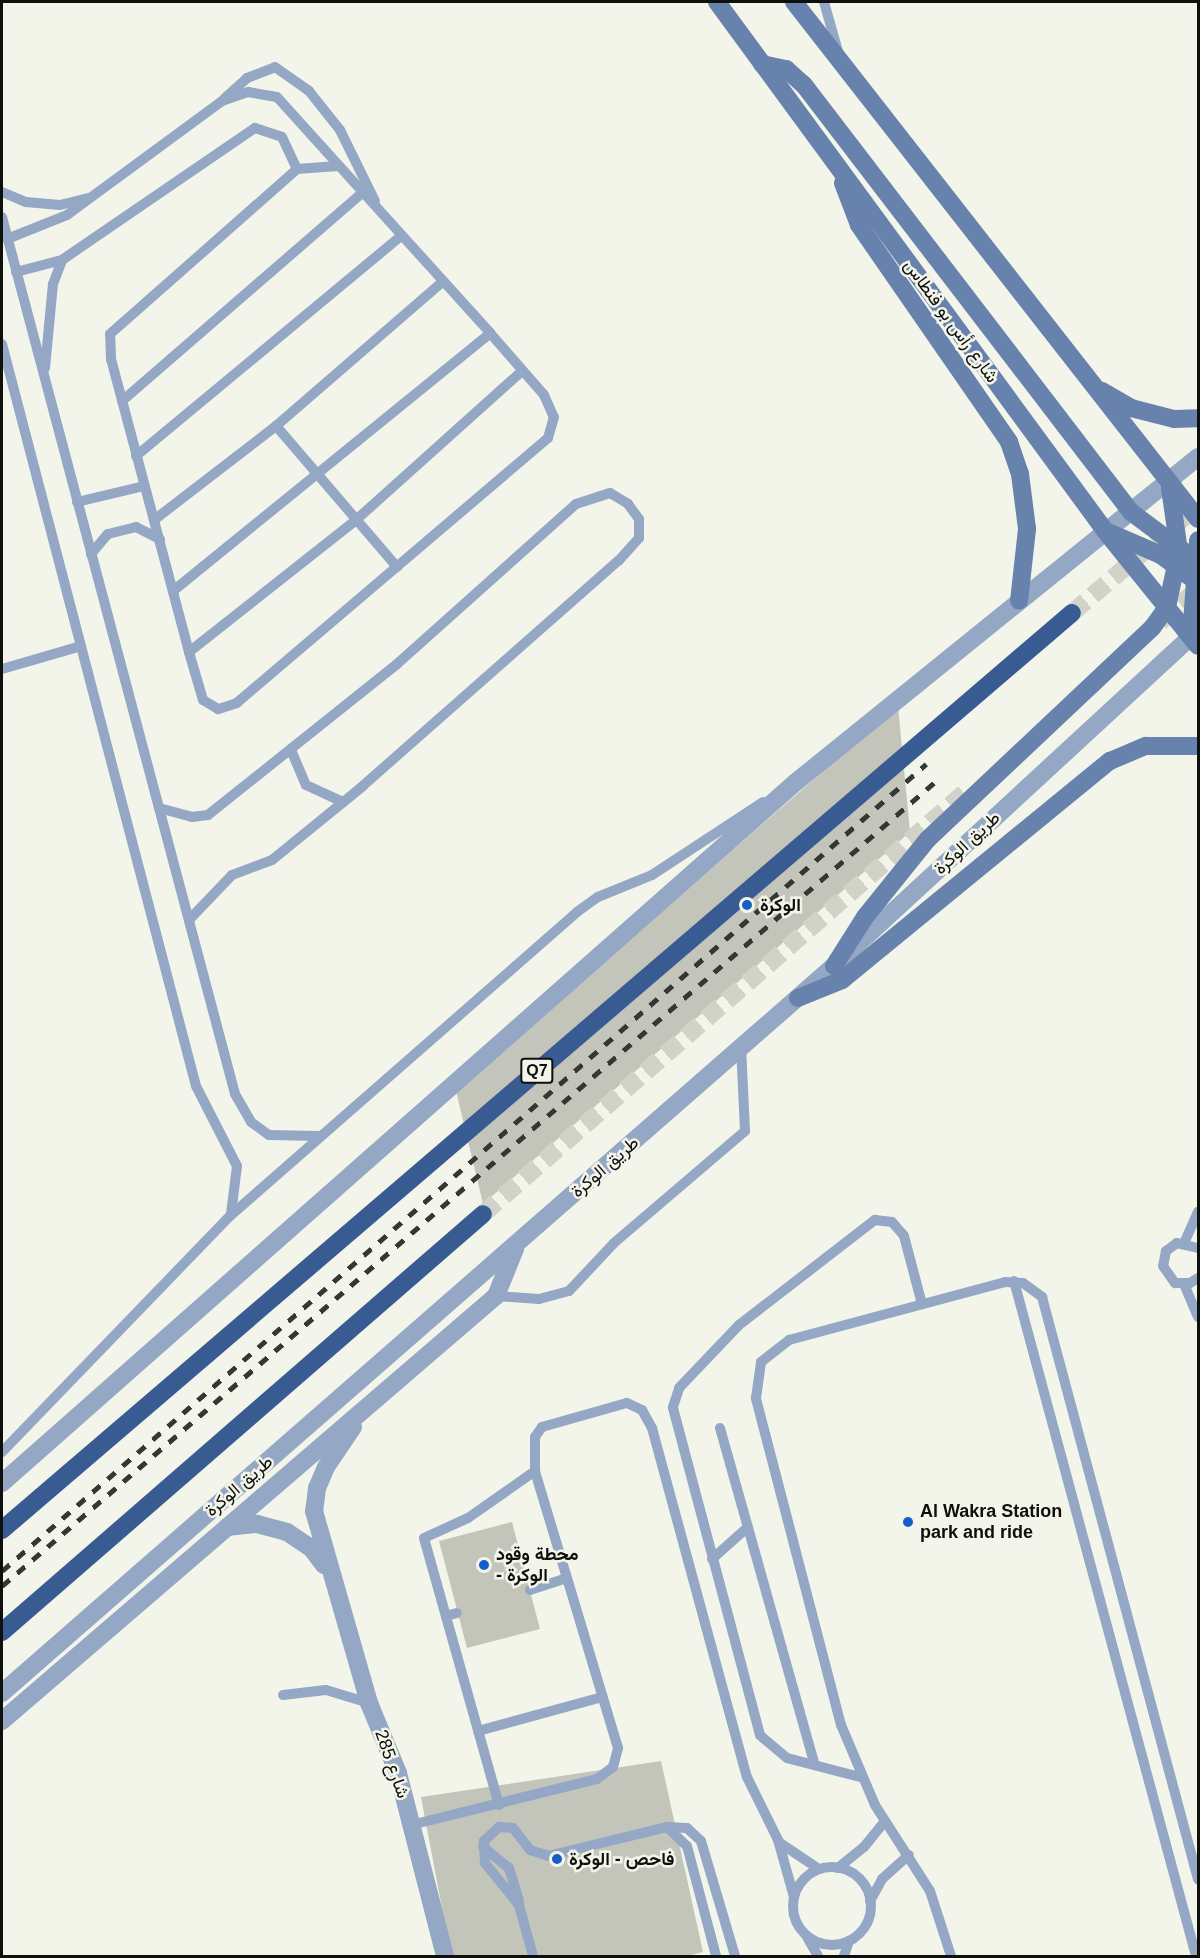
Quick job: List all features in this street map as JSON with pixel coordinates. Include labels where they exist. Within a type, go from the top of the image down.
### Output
[{"type":"highway","name":"Q7","points":[[2,1530],[1072,613]]},
{"type":"highway","points":[[2,1632],[483,1214]]},
{"type":"main road","name":"شارع رأس بو فنطاس","points":[[717,2],[1106,532],[1167,607],[1196,637]]},
{"type":"main road","points":[[794,2],[1198,519]]},
{"type":"main road","points":[[762,64],[786,69],[804,85],[1131,512],[1190,567]]},
{"type":"main road","points":[[841,172],[860,225],[1012,450],[1026,529],[1019,601]]},
{"type":"main road","points":[[1092,386],[1131,408],[1174,419],[1198,418]]},
{"type":"main road","points":[[1169,482],[1190,567],[1196,637]]},
{"type":"main road","points":[[1106,532],[1190,567]]},
{"type":"main road","points":[[834,966],[865,917],[928,839],[1152,628],[1190,567],[1198,540]]},
{"type":"main road","points":[[798,998],[842,980],[1110,761],[1146,746],[1198,746]]},
{"type":"street","points":[[2,1483],[796,782],[1198,457]]},
{"type":"street","name":"طريق الوكرة","points":[[2,1693],[798,998],[1196,637]]},
{"type":"street","points":[[2,1721],[496,1296],[517,1244]]},
{"type":"street","name":"شارع 285","points":[[373,1401],[326,1467],[317,1488],[314,1511],[330,1574],[369,1703],[398,1773],[445,1956]]},
{"type":"street","points":[[227,1527],[257,1524],[287,1532],[312,1549],[330,1574]]},
{"type":"lane","points":[[824,2],[840,61]]},
{"type":"lane","points":[[7,239],[48,225],[94,196],[222,101],[247,78],[275,67],[309,91],[340,130],[382,215]]},
{"type":"lane","points":[[222,101],[248,92],[277,98],[544,395],[554,417],[548,438],[237,703],[218,708],[203,700],[189,652],[111,359],[110,334],[297,169],[338,166]]},
{"type":"lane","points":[[16,272],[62,260],[255,128],[282,137],[297,169]]},
{"type":"lane","points":[[2,192],[26,202],[60,205],[94,196]]},
{"type":"lane","points":[[122,401],[362,193]]},
{"type":"lane","points":[[2,222],[241,1110],[269,1135],[318,1136]]},
{"type":"lane","points":[[136,456],[401,236]]},
{"type":"lane","points":[[44,377],[53,284],[62,260]]},
{"type":"lane","points":[[154,520],[276,426],[442,282]]},
{"type":"lane","points":[[173,591],[490,333]]},
{"type":"lane","points":[[2,344],[196,1086],[237,1166],[230,1216]]},
{"type":"lane","points":[[189,652],[356,520],[521,372]]},
{"type":"lane","points":[[276,426],[397,567]]},
{"type":"lane","points":[[77,502],[144,486]]},
{"type":"lane","points":[[159,808],[192,817],[208,815],[397,664],[576,504],[610,493],[628,504],[639,519],[639,538],[620,560],[342,802],[272,860],[232,875],[189,920]]},
{"type":"lane","points":[[91,554],[108,534],[136,526],[160,539]]},
{"type":"lane","points":[[2,669],[81,646]]},
{"type":"lane","points":[[291,750],[306,785],[342,802]]},
{"type":"lane","points":[[2,1452],[230,1216],[318,1136],[577,912],[598,897],[652,875],[796,782]]},
{"type":"lane","points":[[496,1296],[539,1299],[569,1291],[614,1243],[745,1131],[741,1047]]},
{"type":"lane","points":[[1198,1212],[1185,1241],[1166,1251],[1162,1266],[1169,1278],[1184,1284],[1198,1278]]},
{"type":"lane","points":[[860,1777],[814,1762],[778,1754],[760,1735],[675,1417],[679,1388],[739,1325],[874,1220],[892,1222],[904,1236],[922,1304]]},
{"type":"lane","points":[[1185,1241],[1198,1248]]},
{"type":"lane","points":[[1014,1281],[1196,1956]]},
{"type":"lane","points":[[951,1956],[940,1915],[909,1855],[885,1821],[860,1777],[841,1725],[759,1409],[756,1373],[768,1352],[789,1340],[1014,1281],[1037,1291],[1046,1305],[1198,1879]]},
{"type":"lane","points":[[1184,1284],[1198,1317]]},
{"type":"lane","points":[[411,1825],[597,1779],[613,1767],[618,1748],[535,1471],[535,1437],[553,1420],[627,1404],[642,1410],[652,1428],[747,1777],[778,1840],[794,1897],[795,1919],[818,1956]]},
{"type":"lane","points":[[720,1428],[814,1762]]},
{"type":"lane","points":[[499,1805],[423,1538],[468,1518],[535,1471]]},
{"type":"lane","points":[[712,1559],[748,1527]]},
{"type":"lane","points":[[530,1590],[566,1578]]},
{"type":"lane","points":[[446,1616],[458,1613]]},
{"type":"lane","points":[[283,1695],[326,1690],[369,1703]]},
{"type":"lane","points":[[478,1731],[602,1697]]},
{"type":"lane","points":[[838,1868],[864,1847],[885,1821]]},
{"type":"lane","points":[[519,1905],[488,1870],[483,1848],[487,1834],[500,1827],[513,1828],[530,1850],[549,1856],[667,1827],[687,1827],[701,1841],[735,1956]]},
{"type":"lane","points":[[667,1827],[687,1846],[716,1956]]},
{"type":"lane","points":[[778,1840],[819,1869]]},
{"type":"lane","points":[[483,1848],[509,1868],[533,1956]]},
{"type":"lane","points":[[844,1956],[849,1941],[865,1926],[870,1901],[882,1879],[909,1855]]},
{"type":"lane","points":[[794,1897],[803,1880],[819,1869],[838,1868],[857,1877],[870,1901]]},
{"type":"lane","points":[[807,1937],[828,1945],[849,1941]]},
{"type":"building","name":"الوكرة","points":[[898,706],[910,832],[483,1204],[456,1091]]},
{"type":"building","name":"محطة وقود - الوكرة","points":[[512,1522],[540,1629],[467,1648],[439,1541]]},
{"type":"building","name":"فاحص - الوكرة","points":[[661,1761],[703,1952],[688,1956],[451,1956],[421,1797]]},
{"type":"tunnel","points":[[1072,613],[1198,505]]},
{"type":"tunnel","points":[[1160,622],[1198,589]]},
{"type":"tunnel","points":[[483,1214],[970,788]]},
{"type":"railway","points":[[2,1571],[926,764]]},
{"type":"railway","points":[[2,1586],[937,780]]},
{"type":"place","name":"الوكرة","points":[[747,905]]},
{"type":"place","name":"Al Wakra Station park and ride","points":[[908,1522]]},
{"type":"place","name":"محطة وقود - الوكرة","points":[[484,1565]]},
{"type":"place","name":"فاحص - الوكرة","points":[[557,1859]]}]
